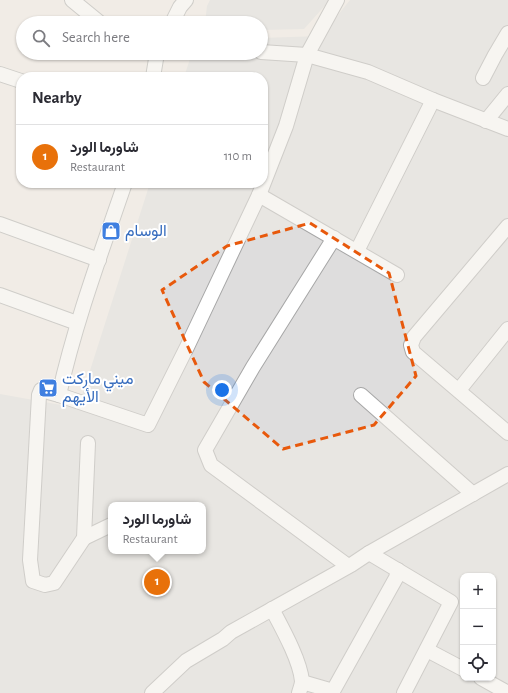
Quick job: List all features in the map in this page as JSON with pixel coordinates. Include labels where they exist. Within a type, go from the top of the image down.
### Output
[{"type":"street","points":[[72,0],[91,16]]},
{"type":"street","points":[[176,16],[186,0]]},
{"type":"street","points":[[268,172],[286,126],[307,55],[337,0]]},
{"type":"street","points":[[483,78],[508,34]]},
{"type":"street","points":[[268,52],[307,55],[368,72],[433,100],[508,129]]},
{"type":"street","points":[[155,72],[156,60]]},
{"type":"street","points":[[0,74],[16,79]]},
{"type":"street","points":[[486,121],[508,94]]},
{"type":"street","points":[[357,251],[433,100]]},
{"type":"street","points":[[59,395],[66,361],[77,323],[124,188]]},
{"type":"street","points":[[108,526],[84,538],[54,583],[45,585],[33,581],[30,560],[39,395],[41,390],[148,425],[187,347],[262,188]]},
{"type":"street","points":[[259,195],[397,275]]},
{"type":"street","points":[[0,224],[99,260]]},
{"type":"street","points":[[506,428],[413,352],[411,345],[414,337],[508,226]]},
{"type":"street","points":[[334,238],[253,367],[205,450],[211,465],[348,566]]},
{"type":"street","points":[[0,295],[77,323]]},
{"type":"street","points":[[459,390],[508,329]]},
{"type":"street","points":[[361,395],[473,494]]},
{"type":"street","points":[[84,538],[88,443]]},
{"type":"street","points":[[152,693],[186,661],[232,632],[508,474]]},
{"type":"street","points":[[369,553],[451,602],[404,693]]},
{"type":"street","points":[[272,609],[289,642],[300,672],[301,688],[333,691],[396,578],[398,570]]},
{"type":"street","points":[[427,650],[460,667]]},
{"type":"street","points":[[486,681],[508,693]]},
{"type":"highlighted area","points":[[310,223],[389,273],[416,376],[374,425],[283,449],[204,382],[162,290],[227,246]]},
{"type":"shaded area","points":[[210,0],[330,0],[304,29],[268,30],[268,16],[206,16],[207,6]]},
{"type":"shaded area","points":[[350,0],[508,0],[508,693],[0,693],[0,394],[78,408],[148,188],[268,188],[268,72],[186,72],[190,60],[268,60],[268,38],[321,36]]},
{"type":"place","name":"الوسام","points":[[111,231]]},
{"type":"place","name":"ميني ماركت الأيهم","points":[[48,388]]},
{"type":"place","name":"شاورما الورد","points":[[157,582]]}]
